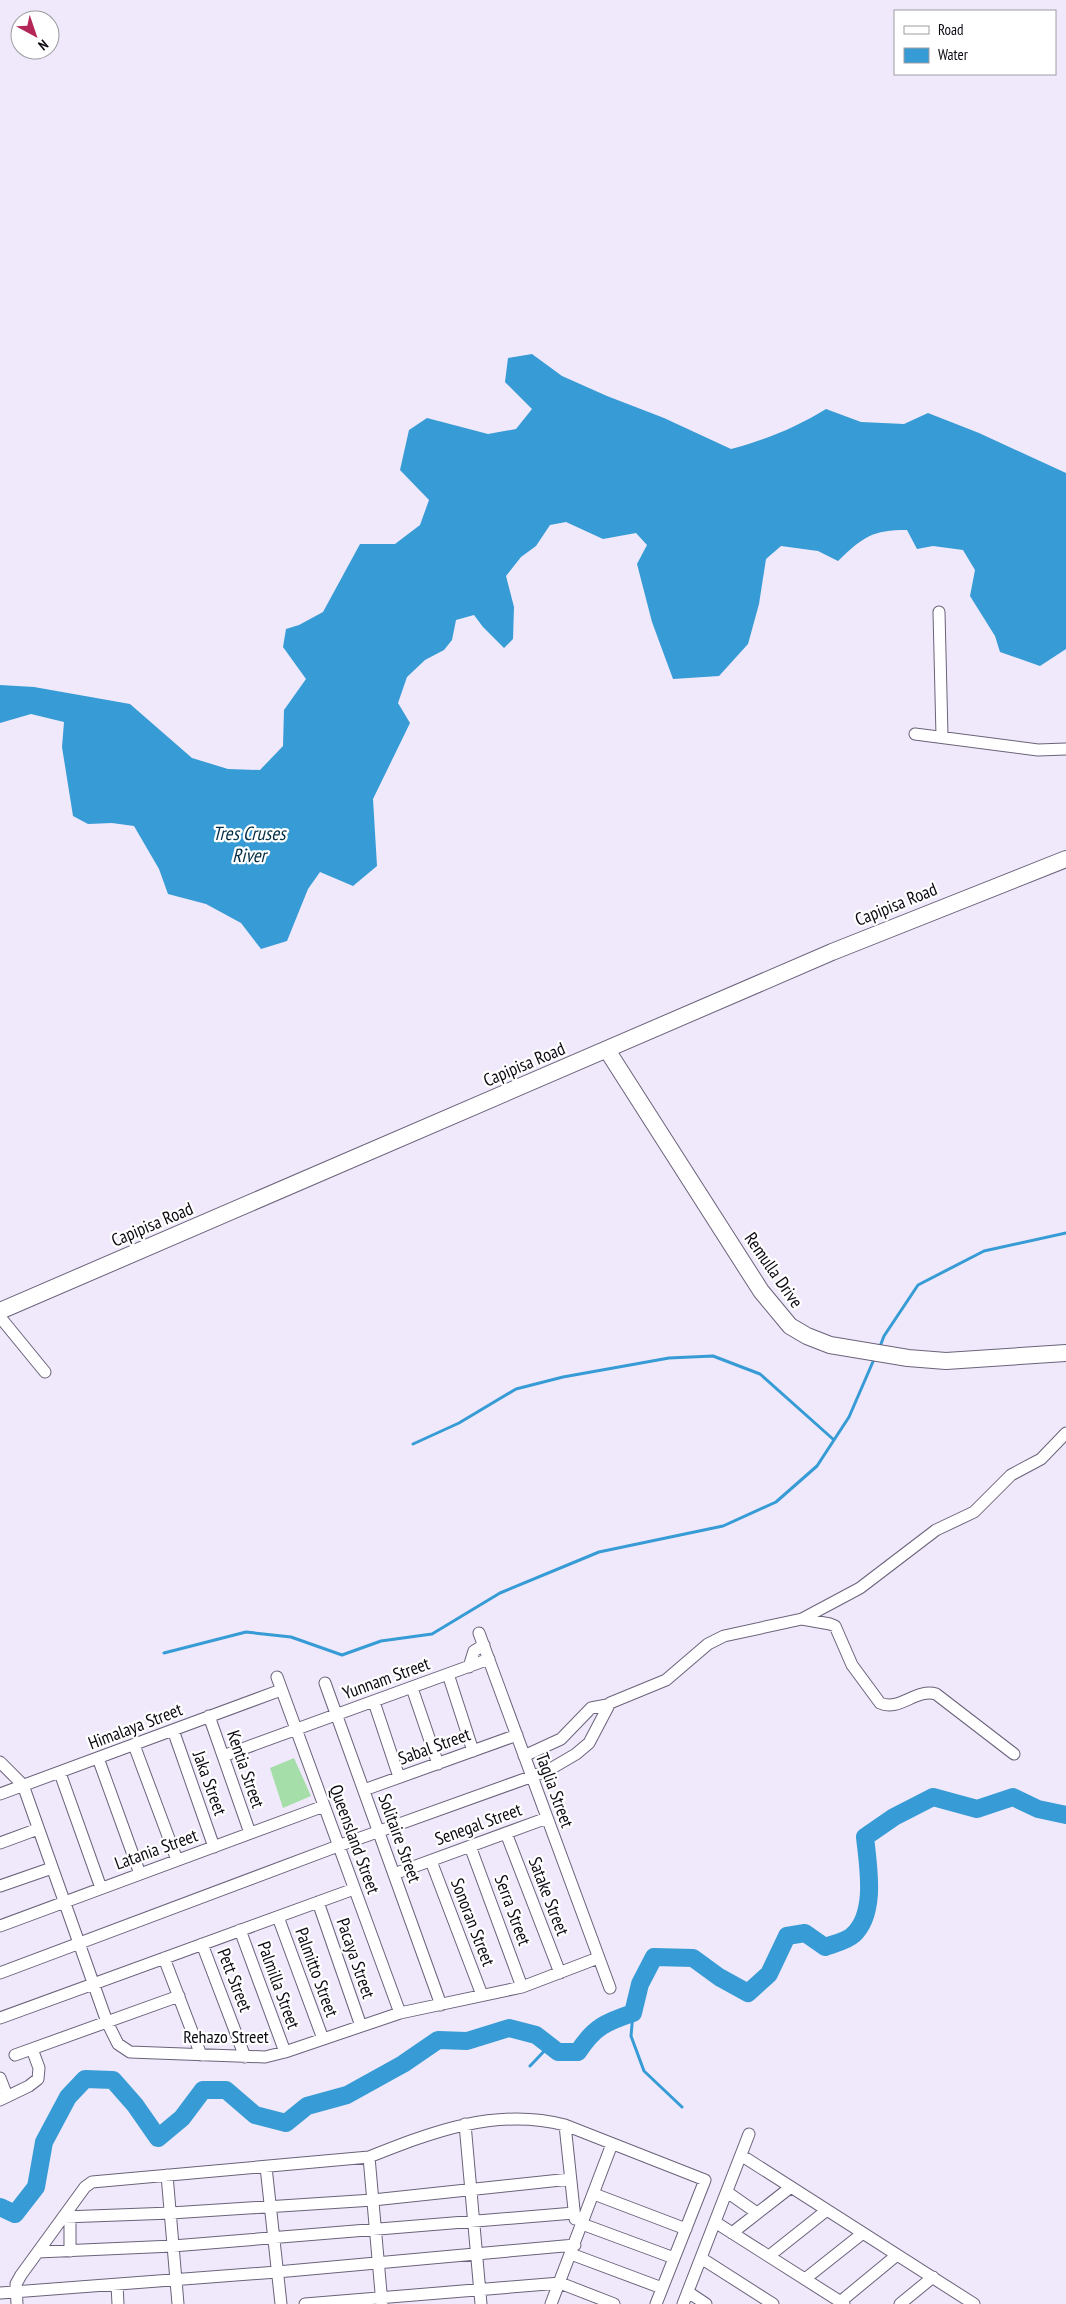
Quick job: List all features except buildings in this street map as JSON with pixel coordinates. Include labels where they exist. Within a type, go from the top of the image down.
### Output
[{"type":"main road","name":"Capipisa Road","points":[[0,1311],[910,920],[1066,859]]},
{"type":"main road","name":"Remulla Drive","points":[[607,1050],[769,1302],[796,1330],[830,1345],[946,1362],[1066,1353]]},
{"type":"street","points":[[939,612],[942,736]]},
{"type":"street","points":[[915,734],[1038,750],[1066,748]]},
{"type":"street","points":[[0,1317],[45,1372]]},
{"type":"street","points":[[524,1756],[561,1739],[591,1708],[607,1705],[666,1680],[708,1644],[724,1636],[802,1620],[860,1588],[936,1530],[974,1512],[1011,1475],[1041,1459],[1066,1433]]},
{"type":"street","points":[[802,1620],[836,1626],[852,1665],[880,1703],[892,1705],[923,1693],[936,1694],[1014,1754]]},
{"type":"street","name":"Taglia Street","points":[[479,1633],[610,1988]]},
{"type":"street","points":[[469,1667],[469,1661],[474,1651],[484,1645]]},
{"type":"street","name":"Yunnam Street","points":[[223,1756],[489,1659]]},
{"type":"street","points":[[448,1674],[473,1751]]},
{"type":"street","name":"Queensland Street","points":[[277,1677],[400,2013]]},
{"type":"street","name":"Solitaire Street","points":[[325,1683],[442,2005]]},
{"type":"street","points":[[412,1688],[438,1764]]},
{"type":"street","name":"Himalaya Street","points":[[0,1794],[282,1690]]},
{"type":"street","points":[[374,1702],[399,1778]]},
{"type":"street","points":[[0,1972],[338,1846],[532,1777],[562,1763],[589,1743],[607,1705]]},
{"type":"street","name":"Kentia Street","points":[[209,1716],[250,1833]]},
{"type":"street","name":"Jaka Street","points":[[173,1730],[214,1847]]},
{"type":"street","name":"Sabal Street","points":[[364,1790],[517,1735]]},
{"type":"street","points":[[134,1745],[177,1860]]},
{"type":"street","points":[[98,1758],[140,1874]]},
{"type":"street","points":[[0,1762],[23,1785]]},
{"type":"street","points":[[60,1773],[101,1888]]},
{"type":"street","name":"Rehazo Street","points":[[23,1785],[107,2022],[118,2044],[130,2052],[245,2057],[285,2052],[400,2013],[522,1987],[598,1958]]},
{"type":"street","name":"Latania Street","points":[[0,1926],[324,1806]]},
{"type":"street","name":"Senegal Street","points":[[394,1874],[547,1818]]},
{"type":"street","points":[[0,1843],[38,1829]]},
{"type":"street","name":"Satake Street","points":[[506,1833],[560,1973]]},
{"type":"street","name":"Serra Street","points":[[470,1846],[522,1987]]},
{"type":"street","name":"Sonoran Street","points":[[431,1861],[482,1995]]},
{"type":"street","points":[[0,1886],[52,1868]]},
{"type":"street","points":[[0,2018],[354,1889]]},
{"type":"street","name":"Pacaya Street","points":[[318,1902],[361,2026]]},
{"type":"street","name":"Palmitto Street","points":[[278,1917],[323,2039]]},
{"type":"street","name":"Palmilla Street","points":[[240,1930],[285,2052]]},
{"type":"street","name":"Pett Street","points":[[202,1944],[245,2057]]},
{"type":"street","points":[[164,1958],[200,2055]]},
{"type":"street","points":[[15,2055],[179,1996]]},
{"type":"street","points":[[0,2078],[4,2098],[29,2086],[38,2079],[39,2068],[32,2049]]},
{"type":"street","points":[[18,2304],[16,2284],[21,2275],[67,2217],[85,2187],[92,2182],[369,2157],[407,2142],[465,2124],[517,2118],[541,2119],[565,2125],[705,2180],[656,2304]]},
{"type":"street","points":[[465,2124],[481,2304]]},
{"type":"street","points":[[565,2125],[577,2240]]},
{"type":"street","points":[[683,2304],[749,2134]]},
{"type":"street","points":[[551,2304],[612,2144]]},
{"type":"street","points":[[369,2157],[382,2301]]},
{"type":"street","points":[[740,2157],[747,2159],[970,2303]]},
{"type":"street","points":[[266,2166],[281,2304]]},
{"type":"street","points":[[167,2175],[178,2304]]},
{"type":"street","points":[[67,2217],[171,2213],[373,2200],[570,2179]]},
{"type":"street","points":[[732,2233],[791,2187]]},
{"type":"street","points":[[727,2192],[758,2213]]},
{"type":"street","points":[[594,2194],[686,2228]]},
{"type":"street","points":[[768,2256],[827,2210]]},
{"type":"street","points":[[38,2252],[173,2246],[574,2214]]},
{"type":"street","points":[[67,2217],[70,2250]]},
{"type":"street","points":[[714,2222],[842,2303],[897,2255]]},
{"type":"street","points":[[805,2279],[863,2233]]},
{"type":"street","points":[[577,2240],[662,2288]]},
{"type":"street","points":[[0,2293],[379,2264],[476,2255],[577,2240],[674,2258]]},
{"type":"street","points":[[701,2258],[772,2304]]},
{"type":"street","points":[[900,2304],[932,2278]]},
{"type":"street","points":[[305,2304],[382,2301],[480,2288],[560,2283],[614,2304]]},
{"type":"street","points":[[117,2285],[118,2304]]},
{"type":"street","points":[[688,2292],[706,2304]]},
{"type":"green space","points":[[294,1758],[311,1796],[283,1808],[270,1768]]},
{"type":"water","name":"Tres Cruses River","points":[[532,354],[562,376],[664,418],[731,449],[780,433],[826,409],[861,422],[904,424],[928,413],[979,433],[1066,473],[1066,649],[1040,666],[1000,652],[995,636],[970,596],[975,570],[963,550],[933,546],[917,549],[907,530],[895,530],[869,536],[854,546],[838,561],[818,551],[781,546],[766,559],[759,604],[748,644],[719,676],[673,679],[652,622],[637,564],[647,545],[636,533],[603,539],[566,522],[550,525],[536,546],[521,557],[506,576],[514,607],[513,639],[504,648],[474,615],[456,620],[452,640],[444,650],[425,660],[407,677],[398,703],[410,723],[373,799],[377,866],[353,886],[320,872],[308,889],[287,941],[261,949],[241,923],[206,904],[168,894],[159,869],[134,826],[112,823],[88,824],[73,816],[62,747],[64,722],[31,714],[0,723],[0,685],[34,687],[130,704],[192,758],[228,769],[260,770],[283,746],[284,710],[306,679],[283,647],[286,629],[299,625],[323,612],[360,544],[395,544],[420,525],[429,500],[400,470],[409,430],[427,418],[488,434],[516,429],[532,409],[505,382],[508,358]]},
{"type":"waterway","points":[[879,1349],[884,1336],[918,1285],[984,1251],[1066,1233]]},
{"type":"waterway","points":[[413,1444],[459,1423],[516,1389],[563,1377],[669,1358],[713,1356],[760,1374],[834,1440]]},
{"type":"waterway","points":[[164,1653],[246,1632],[291,1637],[342,1655],[381,1641],[432,1634],[500,1593],[599,1552],[723,1526],[776,1502],[817,1466],[849,1417],[875,1357]]},
{"type":"waterway","points":[[0,2207],[15,2214],[36,2187],[44,2142],[68,2097],[85,2079],[113,2080],[135,2105],[158,2138],[182,2118],[203,2090],[226,2090],[255,2115],[286,2123],[307,2106],[347,2095],[403,2064],[438,2040],[467,2041],[509,2028],[536,2035],[558,2052],[578,2052],[601,2026],[633,2013],[640,1984],[654,1957],[693,1958],[719,1977],[748,1993],[769,1974],[787,1936],[805,1933],[825,1947],[844,1941],[853,1935],[861,1926],[868,1902],[869,1875],[865,1837],[894,1817],[933,1797],[977,1809],[1013,1797],[1038,1809],[1066,1815]]},
{"type":"waterway","points":[[633,2013],[631,2036],[644,2071],[682,2107]]},
{"type":"waterway","points":[[530,2066],[550,2045]]}]
